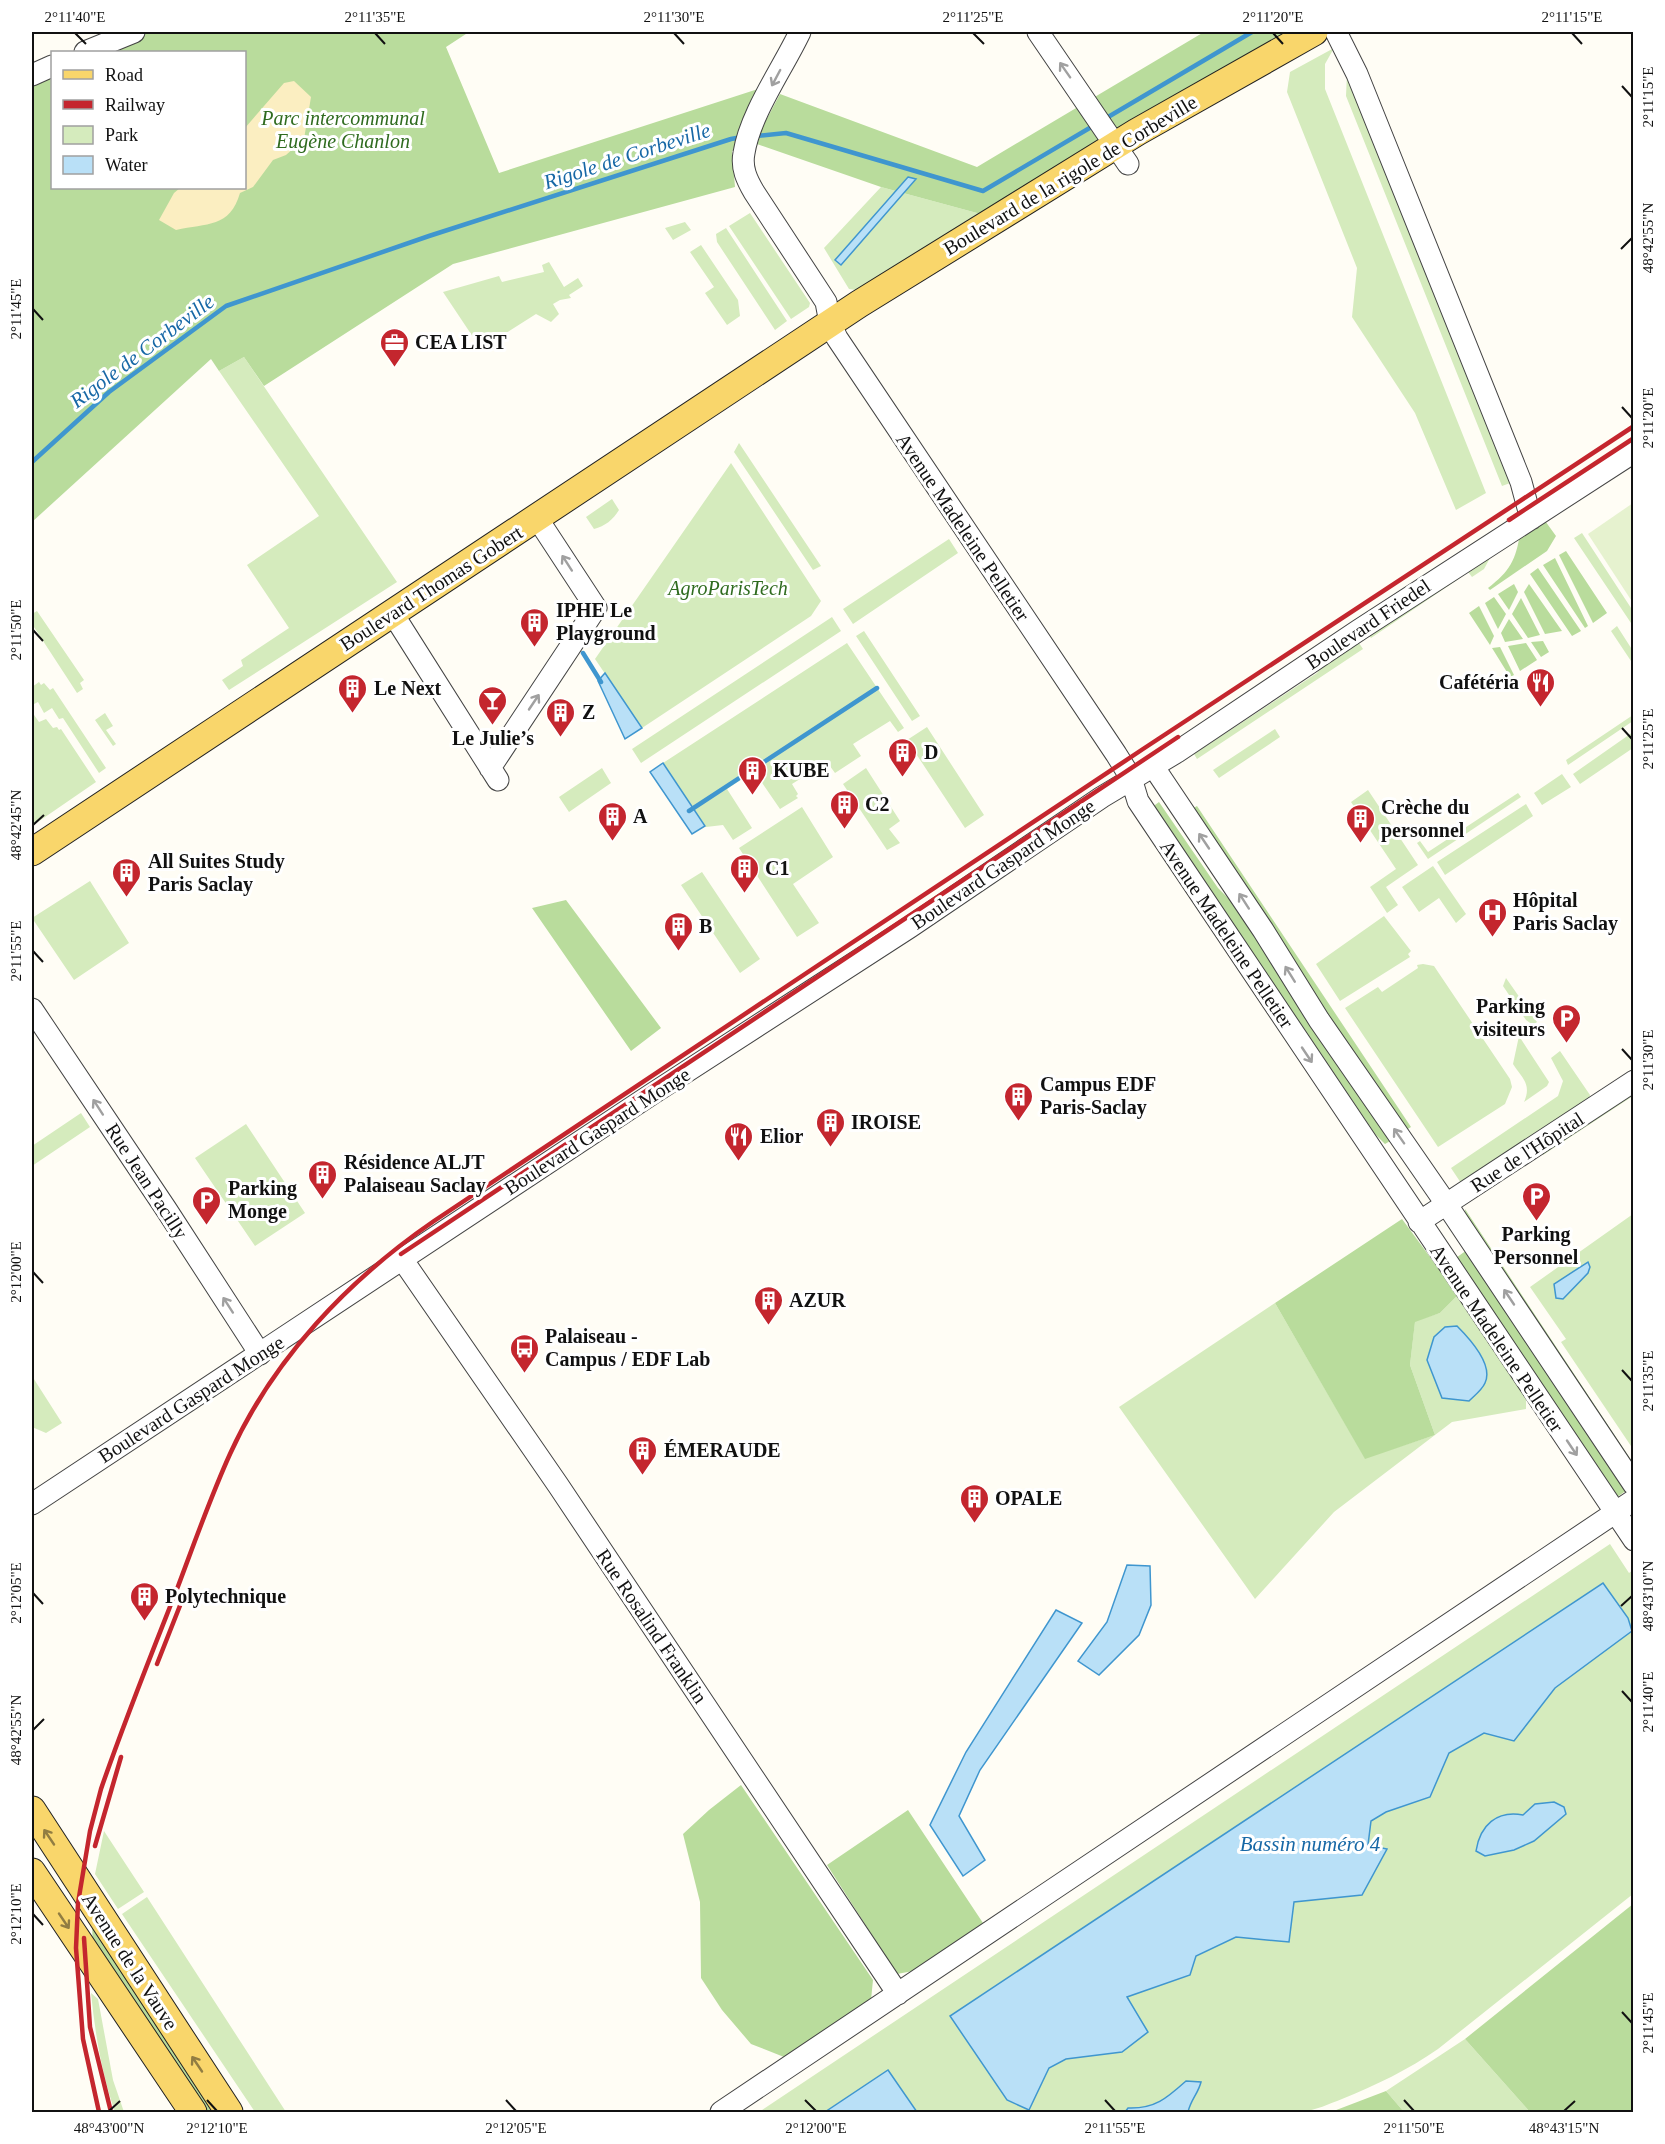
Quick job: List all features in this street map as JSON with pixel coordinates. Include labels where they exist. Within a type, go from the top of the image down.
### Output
[{"type":"main road","name":"Boulevard de la rigole de Corbeville","points":[[830,323],[1116,146],[1260,61],[1314,32]]},
{"type":"main road","name":"Boulevard Thomas Gobert","points":[[32,852],[830,323]]},
{"type":"main road","name":"Avenue de la Vauve","points":[[32,1810],[230,2112]]},
{"type":"main road","name":"Avenue de la Vauve","points":[[32,1872],[193,2112]]},
{"type":"street","points":[[87,51],[134,32]]},
{"type":"street","name":"Avenue Madeleine Pelletier","points":[[800,32],[753,123],[743,154],[745,175],[754,192],[826,302],[830,323],[841,344],[1131,778],[1138,801],[1634,1540]]},
{"type":"street","points":[[1038,32],[1116,146]]},
{"type":"street","points":[[1336,32],[1357,74],[1517,473],[1531,519]]},
{"type":"street","points":[[32,75],[51,66]]},
{"type":"street","name":"Boulevard Friedel","points":[[1102,798],[1131,778],[1177,752],[1461,563],[1634,452]]},
{"type":"street","points":[[393,614],[494,774],[596,608],[537,518]]},
{"type":"street","name":"Avenue Madeleine Pelletier","points":[[1153,766],[1263,930],[1319,1020],[1447,1205],[1634,1485]]},
{"type":"street","name":"Boulevard Gaspard Monge","points":[[32,1504],[670,1082],[882,946],[1102,798]]},
{"type":"street","name":"Rue Jean Pacilly","points":[[32,1009],[260,1354]]},
{"type":"street","name":"Rue de l'Hôpital","points":[[1419,1222],[1634,1081]]},
{"type":"street","name":"Rue Rosalind Franklin","points":[[402,1259],[558,1485],[898,1994]]},
{"type":"street","points":[[722,2112],[1634,1500]]},
{"type":"green space","name":"Parc intercommunal Eugène Chanlon","points":[[148,32],[469,32],[446,47],[499,173],[758,89],[732,152],[735,187],[453,264],[264,386],[244,357],[219,371],[211,359],[32,522],[32,84],[51,74],[51,189],[246,189],[246,51],[103,51]]},
{"type":"green space","points":[[1204,32],[1298,32],[988,216],[881,187],[754,143],[780,94],[977,167]]},
{"type":"green space","points":[[1334,48],[1325,64],[1325,89],[1486,493],[1456,510],[1415,413],[1352,317],[1357,268],[1287,92],[1290,72]]},
{"type":"green space","points":[[1347,74],[1513,482],[1502,486],[1346,96]]},
{"type":"green space","points":[[881,187],[988,216],[944,236],[856,290],[849,289],[824,248]]},
{"type":"green space","points":[[750,213],[810,303],[809,307],[791,319],[729,226]]},
{"type":"green space","points":[[685,222],[691,230],[673,240],[665,228]]},
{"type":"green space","points":[[726,228],[787,321],[775,330],[717,242],[716,234]]},
{"type":"green space","points":[[701,245],[738,300],[740,316],[727,325],[705,293],[714,287],[690,252]]},
{"type":"green space","points":[[549,262],[564,287],[578,278],[583,286],[569,295],[571,298],[553,304],[559,314],[551,322],[536,314],[481,349],[443,292],[499,276],[502,282],[544,272],[542,265]]},
{"type":"green space","points":[[244,357],[397,582],[229,690],[222,680],[243,666],[241,660],[289,628],[247,565],[319,516],[219,371]]},
{"type":"green space","points":[[739,443],[821,566],[813,570],[734,452]]},
{"type":"green space","name":"AgroParisTech","points":[[731,463],[821,601],[811,616],[642,728],[595,659]]},
{"type":"green space","points":[[612,499],[619,510],[608,522],[594,529],[586,517]]},
{"type":"green space","points":[[1633,503],[1633,603],[1588,534]]},
{"type":"green space","points":[[1543,518],[1556,536],[1547,551],[1490,590],[1488,588],[1502,576],[1511,564],[1520,533]]},
{"type":"green space","points":[[1582,533],[1633,611],[1633,626],[1574,538]]},
{"type":"green space","points":[[949,539],[958,553],[853,624],[843,609]]},
{"type":"green space","points":[[1495,549],[1484,569],[1472,577],[1465,568]]},
{"type":"green space","points":[[1566,551],[1607,613],[1593,623],[1559,555]]},
{"type":"green space","points":[[1555,558],[1588,626],[1585,628],[1543,565]]},
{"type":"green space","points":[[1538,568],[1581,631],[1572,636],[1530,574]]},
{"type":"green space","points":[[1457,574],[1460,578],[1371,638],[1367,633]]},
{"type":"green space","points":[[1514,584],[1518,592],[1509,610],[1498,594]]},
{"type":"green space","points":[[1529,584],[1562,631],[1545,634],[1524,592]]},
{"type":"green space","points":[[1494,597],[1506,614],[1498,629],[1485,603]]},
{"type":"green space","points":[[1521,598],[1540,635],[1528,638],[1512,614]]},
{"type":"green space","points":[[1479,606],[1494,636],[1490,645],[1469,613]]},
{"type":"green space","points":[[37,611],[84,680],[80,683],[83,689],[77,693],[32,624],[32,614]]},
{"type":"green space","points":[[832,617],[841,631],[641,763],[632,749]]},
{"type":"green space","points":[[1509,619],[1523,639],[1505,642],[1501,633]]},
{"type":"green space","points":[[1617,626],[1633,651],[1633,664],[1611,631]]},
{"type":"green space","points":[[864,631],[920,716],[912,721],[856,636]]},
{"type":"green space","points":[[1357,640],[1363,649],[1197,759],[1194,754],[1317,673],[1325,663]]},
{"type":"green space","points":[[1543,641],[1549,652],[1541,657],[1531,642]]},
{"type":"green space","points":[[847,643],[904,728],[898,732],[890,721],[853,744],[861,756],[835,773],[827,762],[792,784],[798,798],[780,809],[754,771],[727,789],[752,828],[733,840],[723,825],[706,827],[663,763]]},
{"type":"green space","points":[[1526,643],[1537,660],[1520,671],[1508,646]]},
{"type":"green space","points":[[1500,647],[1514,675],[1510,677],[1492,648]]},
{"type":"green space","points":[[39,682],[41,685],[44,683],[50,690],[53,688],[106,768],[99,773],[63,718],[59,719],[52,708],[44,713],[38,702],[34,704],[32,687]]},
{"type":"green space","points":[[32,712],[39,722],[46,719],[53,728],[61,729],[96,782],[32,826]]},
{"type":"green space","points":[[105,713],[113,726],[106,730],[116,744],[113,746],[95,720]]},
{"type":"green space","points":[[1633,715],[1633,721],[1568,765],[1566,760]]},
{"type":"green space","points":[[927,727],[984,815],[965,828],[907,740]]},
{"type":"green space","points":[[1275,729],[1280,737],[1219,778],[1213,770]]},
{"type":"green space","points":[[1633,732],[1633,748],[1580,784],[1573,774]]},
{"type":"green space","points":[[602,768],[611,783],[569,812],[559,797]]},
{"type":"green space","points":[[866,768],[900,821],[889,829],[900,843],[887,850],[843,784]]},
{"type":"green space","points":[[1562,774],[1571,787],[1542,805],[1534,793]]},
{"type":"green space","points":[[1368,790],[1418,865],[1386,887],[1398,905],[1387,913],[1370,887],[1396,869],[1351,802]]},
{"type":"green space","points":[[1518,793],[1521,797],[1428,859],[1417,843],[1420,841],[1428,852]]},
{"type":"green space","points":[[1159,802],[1218,888],[1242,912],[1392,1140],[1385,1144],[1375,1134],[1303,1027],[1272,989],[1155,813],[1155,805]]},
{"type":"green space","points":[[1526,804],[1533,816],[1445,875],[1437,862]]},
{"type":"green space","points":[[1197,806],[1411,1127],[1403,1132],[1190,810]]},
{"type":"green space","points":[[802,807],[833,857],[793,884],[819,923],[797,937],[739,848]]},
{"type":"green space","points":[[1433,866],[1466,914],[1456,923],[1439,898],[1419,912],[1402,887]]},
{"type":"green space","points":[[702,872],[760,959],[740,973],[681,885]]},
{"type":"green space","points":[[90,881],[129,943],[74,980],[32,918]]},
{"type":"green space","points":[[566,900],[661,1028],[631,1051],[532,908]]},
{"type":"green space","points":[[1384,916],[1411,951],[1408,954],[1410,957],[1340,1001],[1316,964]]},
{"type":"green space","points":[[1417,965],[1434,966],[1510,1079],[1512,1087],[1505,1104],[1438,1147],[1345,1008],[1378,987],[1382,992],[1418,968]]},
{"type":"green space","points":[[1506,978],[1537,1022],[1533,1025],[1526,1020],[1503,986]]},
{"type":"green space","points":[[1519,1036],[1549,1082],[1547,1086],[1524,1102],[1526,1086],[1523,1077],[1513,1064]]},
{"type":"green space","points":[[1560,1051],[1590,1095],[1588,1102],[1463,1186],[1451,1168],[1558,1096],[1563,1081],[1551,1058]]},
{"type":"green space","points":[[1633,1090],[1633,1096],[1543,1155],[1541,1152]]},
{"type":"green space","points":[[81,1113],[90,1127],[32,1166],[32,1146]]},
{"type":"green space","points":[[246,1124],[305,1213],[255,1246],[195,1158]]},
{"type":"green space","points":[[1465,1209],[1633,1463],[1633,1476],[1466,1225]]},
{"type":"green space","points":[[1633,1214],[1633,1449],[1561,1342],[1566,1339],[1530,1287]]},
{"type":"green space","points":[[1402,1219],[1458,1295],[1440,1313],[1415,1322],[1410,1365],[1435,1435],[1365,1459],[1275,1303]]},
{"type":"green space","points":[[1467,1250],[1627,1490],[1613,1500],[1453,1260]]},
{"type":"green space","points":[[1458,1295],[1526,1396],[1526,1409],[1452,1422],[1435,1435],[1410,1365],[1415,1321],[1440,1313]]},
{"type":"green space","points":[[1275,1303],[1365,1458],[1435,1435],[1334,1512],[1255,1599],[1119,1407]]},
{"type":"green space","points":[[32,1376],[62,1423],[46,1433],[32,1427]]},
{"type":"green space","points":[[1610,1544],[1629,1573],[1633,1570],[1633,1894],[1427,2057],[1367,2088],[1322,2107],[1302,2112],[759,2112]]},
{"type":"green space","points":[[741,1785],[873,1980],[871,2000],[784,2057],[751,2044],[722,2010],[701,1978],[700,1902],[683,1834]]},
{"type":"green space","points":[[908,1810],[983,1923],[913,1971],[897,1974],[827,1865]]},
{"type":"green space","points":[[104,1831],[144,1892],[118,1909],[95,1874]]},
{"type":"green space","points":[[147,1897],[286,2112],[255,2112],[122,1914]]},
{"type":"green space","points":[[1633,1904],[1633,2112],[1530,2112],[1465,2039]]},
{"type":"green space","points":[[92,1921],[221,2112],[197,2112],[93,1955]]},
{"type":"green space","points":[[91,1993],[98,1999],[113,2080],[124,2112],[115,2112],[106,2083]]},
{"type":"green space","points":[[1465,2039],[1530,2112],[1404,2112],[1386,2091]]},
{"type":"green space","points":[[1386,2091],[1404,2112],[1331,2112]]},
{"type":"sand","points":[[294,81],[311,97],[304,139],[286,155],[273,160],[253,187],[240,193],[236,204],[224,218],[216,222],[176,230],[159,220],[174,193],[179,189],[246,189],[246,127],[284,83]]},
{"type":"water","points":[[908,177],[916,179],[841,265],[835,260]]},
{"type":"water","points":[[605,673],[642,728],[625,739],[598,681]]},
{"type":"water","points":[[663,763],[705,826],[692,834],[650,772]]},
{"type":"water","points":[[1588,1262],[1590,1267],[1588,1273],[1563,1299],[1556,1298],[1554,1284]]},
{"type":"water","points":[[1457,1326],[1479,1352],[1486,1368],[1485,1383],[1469,1401],[1442,1398],[1427,1360],[1434,1337],[1445,1327]]},
{"type":"water","points":[[1127,1565],[1150,1566],[1151,1605],[1139,1635],[1099,1675],[1078,1661],[1107,1622]]},
{"type":"water","name":"Bassin numéro 4","points":[[1603,1583],[1628,1618],[1632,1631],[1555,1688],[1514,1741],[1484,1733],[1449,1753],[1430,1797],[1386,1812],[1371,1821],[1368,1845],[1387,1849],[1362,1895],[1294,1902],[1289,1942],[1236,1937],[1196,1956],[1190,1975],[1127,1997],[1148,2032],[1122,2052],[1066,2059],[1049,2068],[1029,2110],[1007,2100],[950,2016]]},
{"type":"water","points":[[1056,1610],[1082,1623],[980,1770],[959,1816],[985,1860],[963,1876],[930,1825],[966,1752]]},
{"type":"water","points":[[1554,1802],[1564,1807],[1566,1814],[1534,1841],[1514,1850],[1485,1856],[1476,1851],[1481,1834],[1491,1821],[1505,1815],[1523,1815],[1535,1804]]},
{"type":"water","points":[[888,2070],[917,2112],[825,2112]]},
{"type":"water","points":[[1186,2081],[1201,2082],[1188,2112],[1125,2112],[1128,2108],[1146,2107],[1160,2101]]},
{"type":"waterway","name":"Rigole de Corbeville","points":[[1103,120],[1252,32]]},
{"type":"waterway","name":"Rigole de Corbeville","points":[[756,136],[786,133],[983,191],[1093,126]]},
{"type":"waterway","name":"Rigole de Corbeville","points":[[32,462],[109,392],[226,306],[429,236],[742,137]]},
{"type":"waterway","points":[[583,653],[601,682]]},
{"type":"waterway","points":[[689,811],[877,688]]},
{"type":"railway","points":[[99,2112],[83,2039],[76,1948],[78,1903],[90,1831],[101,1789],[202,1521],[230,1454],[268,1386],[316,1324],[372,1269],[434,1221],[1143,749],[1634,426]]},
{"type":"railway","points":[[1509,520],[1634,438]]},
{"type":"railway","points":[[401,1254],[1178,737]]},
{"type":"railway","points":[[157,1664],[181,1603]]},
{"type":"railway","points":[[95,1846],[121,1757]]},
{"type":"railway","points":[[84,1938],[90,2027],[111,2112]]},
{"type":"place","name":"CEA LIST","points":[[394,368]]},
{"type":"place","name":"IPHE Le Playground","points":[[535,648]]},
{"type":"place","name":"Cafétéria","points":[[1540,708]]},
{"type":"place","name":"Le Next","points":[[353,714]]},
{"type":"place","name":"Le Julie’s","points":[[493,726]]},
{"type":"place","name":"Z","points":[[561,738]]},
{"type":"place","name":"D","points":[[903,778]]},
{"type":"place","name":"KUBE","points":[[752,796]]},
{"type":"place","name":"C2","points":[[844,830]]},
{"type":"place","name":"A","points":[[612,842]]},
{"type":"place","name":"Crèche du personnel","points":[[1360,844]]},
{"type":"place","name":"C1","points":[[744,894]]},
{"type":"place","name":"All Suites Study Paris Saclay","points":[[127,898]]},
{"type":"place","name":"Hôpital Paris Saclay","points":[[1492,938]]},
{"type":"place","name":"B","points":[[678,952]]},
{"type":"place","name":"Parking visiteurs","points":[[1566,1044]]},
{"type":"place","name":"Campus EDF Paris-Saclay","points":[[1019,1122]]},
{"type":"place","name":"IROISE","points":[[830,1148]]},
{"type":"place","name":"Elior","points":[[739,1162]]},
{"type":"place","name":"Résidence ALJT Palaiseau Saclay","points":[[323,1200]]},
{"type":"place","name":"Parking Personnel","points":[[1536,1222]]},
{"type":"place","name":"Parking Monge","points":[[207,1226]]},
{"type":"place","name":"AZUR","points":[[768,1326]]},
{"type":"place","name":"Palaiseau - Campus / EDF Lab","points":[[524,1374]]},
{"type":"place","name":"ÉMERAUDE","points":[[643,1476]]},
{"type":"place","name":"OPALE","points":[[974,1524]]},
{"type":"place","name":"Polytechnique","points":[[144,1622]]}]
